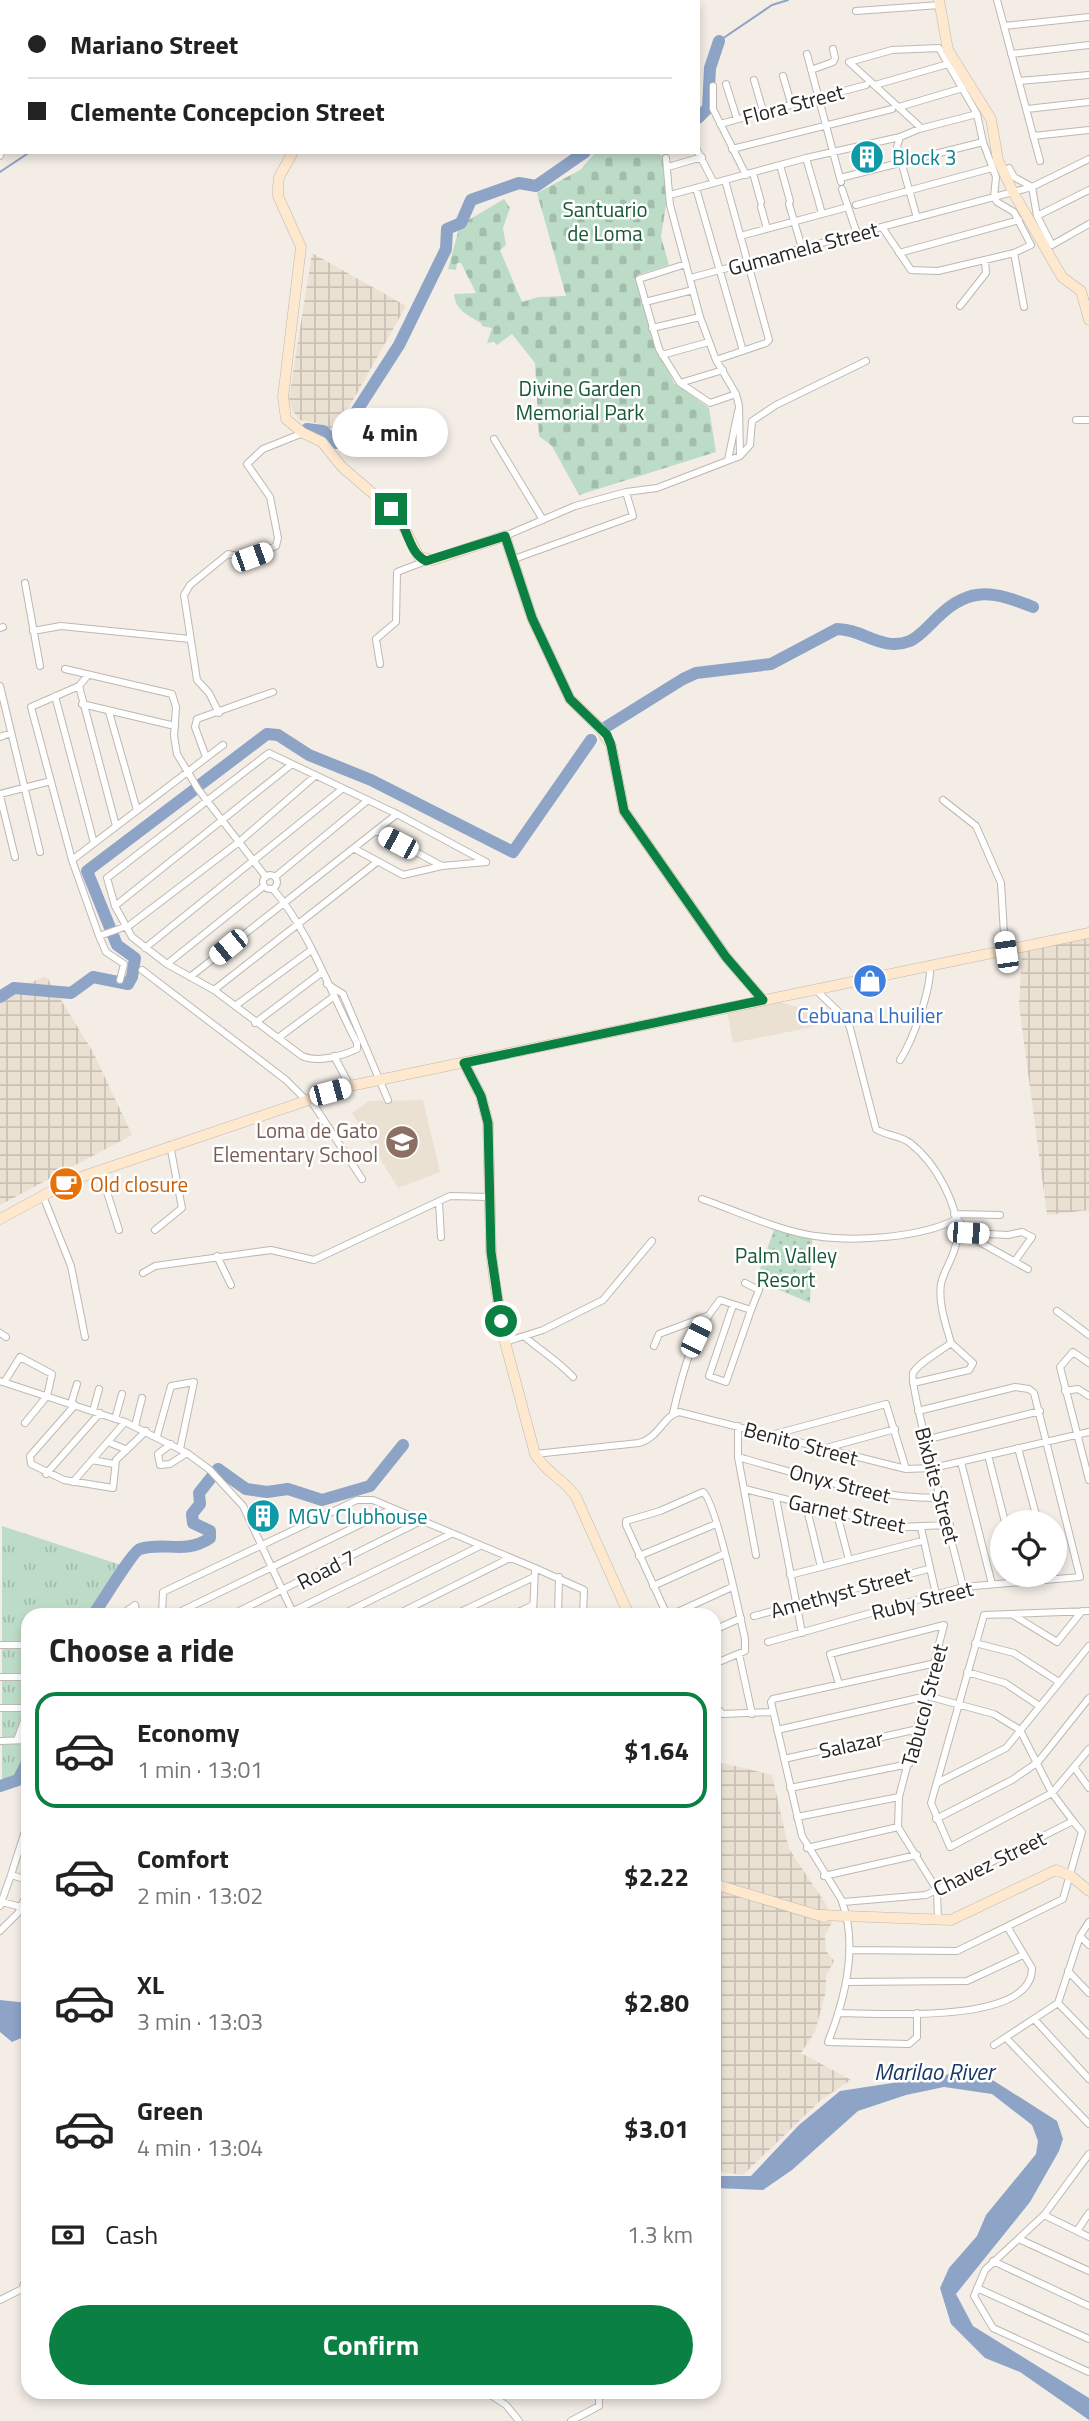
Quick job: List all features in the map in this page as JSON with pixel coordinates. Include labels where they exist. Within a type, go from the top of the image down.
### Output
[{"type":"main road","points":[[939,2],[948,50],[991,118],[998,160],[1008,193],[1062,277],[1081,291],[1089,320]]},
{"type":"main road","points":[[292,154],[279,177],[278,187],[278,197],[300,247],[282,404],[286,419],[303,433],[322,442],[342,467],[398,514],[415,553],[426,561],[505,536],[532,618],[570,699],[607,735],[624,811],[726,957],[763,1000]]},
{"type":"main road","points":[[0,1219],[100,1170],[307,1098],[350,1086],[1089,933]]},
{"type":"main road","points":[[464,1063],[481,1096],[488,1123],[491,1252],[505,1342],[535,1454],[542,1465],[570,1487],[576,1497],[626,1608]]},
{"type":"main road","points":[[721,1886],[819,1915],[938,1920],[959,1917],[1050,1871],[1062,1871],[1089,1891]]},
{"type":"street","points":[[997,0],[1040,161]]},
{"type":"street","points":[[856,11],[939,2]]},
{"type":"street","points":[[1004,26],[1089,17]]},
{"type":"street","points":[[1011,54],[1089,46]]},
{"type":"street","points":[[882,227],[910,269],[938,271],[1030,247],[1031,242],[1014,212],[997,202],[994,197],[996,177],[983,142],[977,114],[937,47],[892,50],[849,62],[919,129]]},
{"type":"street","points":[[811,70],[833,62],[833,49]]},
{"type":"street","points":[[807,54],[857,234]]},
{"type":"street","points":[[875,85],[948,64]]},
{"type":"street","points":[[1019,81],[1089,75]]},
{"type":"street","points":[[783,76],[791,103]]},
{"type":"street","points":[[754,80],[763,111]]},
{"type":"street","points":[[726,84],[737,119]]},
{"type":"street","name":"Flora Street","points":[[720,124],[866,85]]},
{"type":"street","points":[[713,86],[713,109],[761,204],[767,229]]},
{"type":"street","points":[[732,149],[896,108],[963,88]]},
{"type":"street","points":[[1027,109],[1089,102]]},
{"type":"street","points":[[670,195],[806,158],[900,137],[919,129],[977,114]]},
{"type":"street","points":[[1033,136],[1089,130]]},
{"type":"street","points":[[900,137],[897,147],[917,218]]},
{"type":"street","points":[[841,183],[983,142]]},
{"type":"street","points":[[668,167],[700,154],[714,183]]},
{"type":"street","points":[[666,158],[670,205],[693,290],[716,360],[736,394],[739,406],[740,456]]},
{"type":"street","points":[[806,158],[822,214]]},
{"type":"street","name":"Gumamela Street","points":[[690,278],[1032,187],[1089,159]]},
{"type":"street","points":[[780,165],[802,248]]},
{"type":"street","points":[[856,205],[992,168]]},
{"type":"street","points":[[1009,168],[1014,177],[1027,181],[1032,187],[1037,216],[1052,245],[1089,223]]},
{"type":"street","points":[[716,360],[769,340],[725,180]]},
{"type":"street","points":[[696,188],[743,351]]},
{"type":"street","points":[[1037,216],[1089,190]]},
{"type":"street","points":[[740,236],[848,207]]},
{"type":"street","points":[[899,253],[1019,220]]},
{"type":"street","points":[[1014,253],[1024,307]]},
{"type":"street","points":[[960,306],[986,273],[985,260]]},
{"type":"street","points":[[686,264],[639,279],[662,355],[680,383],[710,403],[736,394]]},
{"type":"street","points":[[645,302],[693,290]]},
{"type":"street","points":[[652,328],[701,317]]},
{"type":"street","points":[[662,355],[709,342]]},
{"type":"street","points":[[505,536],[575,506],[626,492],[657,488],[740,456],[750,445],[752,421],[776,405],[866,361]]},
{"type":"street","points":[[680,383],[723,370]]},
{"type":"street","points":[[728,460],[731,433],[739,406]]},
{"type":"street","points":[[1076,420],[1089,421]]},
{"type":"street","points":[[219,713],[209,693],[197,680],[184,595],[190,585],[228,554],[248,558],[276,546],[278,537],[270,497],[247,464],[263,449],[303,433]]},
{"type":"street","points":[[494,439],[543,520]]},
{"type":"street","points":[[514,559],[633,516],[626,492]]},
{"type":"street","points":[[380,664],[376,639],[396,622],[397,572],[426,561]]},
{"type":"street","points":[[24,583],[40,666]]},
{"type":"street","points":[[33,631],[61,626],[190,639]]},
{"type":"street","points":[[65,669],[172,694],[176,707],[177,754],[207,800],[266,877]]},
{"type":"street","points":[[88,675],[79,686],[31,707],[72,860],[99,936],[106,952],[124,964],[120,980]]},
{"type":"street","points":[[79,686],[116,826]]},
{"type":"street","points":[[0,687],[2,709],[11,733],[40,852]]},
{"type":"street","points":[[206,757],[195,723],[197,719],[273,692]]},
{"type":"street","points":[[55,696],[94,843]]},
{"type":"street","points":[[82,704],[175,726]]},
{"type":"street","points":[[109,712],[137,810]]},
{"type":"street","points":[[0,737],[11,733]]},
{"type":"street","points":[[72,860],[223,745]]},
{"type":"street","points":[[264,886],[272,889],[300,922],[310,951],[357,1044],[357,1049],[310,1059],[255,1023],[215,990],[167,964],[145,948],[125,927],[115,906],[107,878],[269,753],[397,814],[485,859],[486,862],[442,866],[403,875],[355,849]]},
{"type":"street","points":[[115,906],[292,764]]},
{"type":"street","points":[[99,936],[125,927],[239,842],[315,776]]},
{"type":"street","points":[[15,857],[0,795],[51,781]]},
{"type":"street","points":[[145,948],[342,789]]},
{"type":"street","points":[[266,877],[275,877],[368,800]]},
{"type":"street","points":[[943,800],[976,826],[1001,883],[1006,952]]},
{"type":"street","points":[[190,977],[397,814]]},
{"type":"street","points":[[377,831],[442,866]]},
{"type":"street","points":[[215,990],[377,862]]},
{"type":"street","points":[[167,964],[264,886],[266,877]]},
{"type":"street","points":[[272,889],[277,884],[275,877]]},
{"type":"street","points":[[235,1006],[310,951]]},
{"type":"street","points":[[900,1060],[907,1049],[930,986],[930,967]]},
{"type":"street","points":[[142,970],[307,1098],[362,1179]]},
{"type":"street","points":[[255,1023],[321,973]]},
{"type":"street","points":[[327,984],[343,994],[388,1100]]},
{"type":"street","points":[[814,988],[846,1019],[850,1028],[876,1129],[909,1142],[923,1156],[942,1184],[956,1216],[968,1233],[1028,1269]]},
{"type":"street","points":[[278,1038],[333,997]]},
{"type":"street","points":[[334,1056],[350,1086]]},
{"type":"street","points":[[155,1230],[182,1208],[170,1145]]},
{"type":"street","points":[[100,1170],[119,1230]]},
{"type":"street","points":[[43,1196],[71,1266],[85,1337]]},
{"type":"street","points":[[143,1273],[155,1266],[271,1251],[314,1260],[450,1196],[489,1197]]},
{"type":"street","points":[[702,1199],[818,1236],[912,1234],[940,1228],[956,1216],[1000,1215]]},
{"type":"street","points":[[439,1202],[441,1237]]},
{"type":"street","points":[[912,1383],[971,1369],[971,1360],[951,1343],[941,1296],[941,1283],[957,1240],[956,1216]]},
{"type":"street","points":[[968,1233],[1008,1235],[1022,1232],[1032,1237],[1015,1261]]},
{"type":"street","points":[[505,1342],[526,1336],[603,1300],[652,1241]]},
{"type":"street","points":[[218,1256],[231,1285]]},
{"type":"street","points":[[733,1304],[709,1376],[726,1382],[759,1290],[745,1283]]},
{"type":"street","points":[[535,1454],[639,1443],[651,1439],[673,1413],[686,1358],[707,1316],[720,1300],[751,1310]]},
{"type":"street","points":[[1057,1311],[1087,1332]]},
{"type":"street","points":[[654,1346],[659,1334],[707,1316]]},
{"type":"street","points":[[526,1336],[539,1349],[552,1354],[573,1377]]},
{"type":"street","points":[[912,1383],[916,1370],[951,1343]]},
{"type":"street","points":[[1089,1363],[1073,1352],[1060,1367],[1089,1480]]},
{"type":"street","points":[[25,1423],[47,1395],[52,1378],[51,1372],[21,1357],[3,1381],[47,1395],[125,1422],[187,1453],[210,1470],[243,1506],[284,1591],[289,1608]]},
{"type":"street","points":[[157,1436],[171,1386],[192,1381],[194,1385],[180,1449]]},
{"type":"street","name":"Bixbite Street","points":[[912,1383],[925,1440],[950,1525],[963,1587]]},
{"type":"street","points":[[77,1384],[73,1405],[30,1456],[31,1464],[46,1474],[73,1482],[113,1488],[114,1464],[125,1449],[146,1431]]},
{"type":"street","points":[[918,1411],[1015,1387],[1029,1389],[1034,1393],[1047,1440]]},
{"type":"street","points":[[46,1474],[96,1412],[99,1389]]},
{"type":"street","points":[[1065,1391],[1079,1389],[1089,1395]]},
{"type":"street","points":[[115,1419],[121,1394]]},
{"type":"street","points":[[135,1426],[142,1398]]},
{"type":"street","points":[[773,1435],[886,1404],[906,1468]]},
{"type":"street","points":[[925,1440],[1040,1411]]},
{"type":"street","name":"Benito Street","points":[[673,1413],[685,1412],[906,1468],[933,1468],[1077,1432],[1089,1432]]},
{"type":"street","points":[[73,1482],[125,1422]]},
{"type":"street","points":[[738,1426],[738,1457],[756,1555]]},
{"type":"street","points":[[824,1449],[895,1429]]},
{"type":"street","name":"Ruby Street","points":[[1047,1440],[1064,1510]]},
{"type":"street","points":[[107,1442],[125,1449]]},
{"type":"street","points":[[171,1444],[158,1454],[160,1465],[170,1464],[187,1453]]},
{"type":"street","points":[[1018,1448],[1035,1510]]},
{"type":"street","points":[[988,1455],[1002,1510]]},
{"type":"street","name":"Onyx Street","points":[[738,1457],[902,1499],[942,1497]]},
{"type":"street","points":[[92,1460],[114,1464]]},
{"type":"street","points":[[961,1462],[990,1576]]},
{"type":"street","name":"Garnet Street","points":[[746,1489],[896,1527],[950,1525]]},
{"type":"street","points":[[665,1608],[626,1525],[631,1517],[660,1511],[703,1492],[708,1496],[741,1618],[745,1651],[721,1661]]},
{"type":"street","points":[[776,1497],[802,1633]]},
{"type":"street","points":[[162,1608],[163,1592],[357,1500],[373,1500],[559,1577],[584,1590],[583,1608]]},
{"type":"street","points":[[806,1505],[821,1567]]},
{"type":"street","points":[[188,1608],[392,1509]]},
{"type":"street","points":[[837,1514],[849,1560]]},
{"type":"street","name":"Road 7","points":[[246,1608],[421,1521]]},
{"type":"street","name":"Ruby Street","points":[[1067,1523],[1080,1577],[1067,1577]]},
{"type":"street","points":[[639,1556],[716,1524]]},
{"type":"street","points":[[921,1528],[928,1569],[936,1594]]},
{"type":"street","points":[[303,1608],[451,1534]]},
{"type":"street","points":[[790,1575],[922,1541]]},
{"type":"street","points":[[355,1608],[480,1546]]},
{"type":"street","points":[[653,1586],[724,1554]]},
{"type":"street","points":[[410,1608],[510,1558]]},
{"type":"street","points":[[527,1608],[533,1605],[535,1568]]},
{"type":"street","name":"Amethyst Street","points":[[754,1616],[928,1569]]},
{"type":"street","points":[[469,1608],[534,1577]]},
{"type":"street","points":[[558,1608],[559,1577]]},
{"type":"street","name":"Ruby Street","points":[[768,1642],[936,1594],[990,1584]]},
{"type":"street","points":[[685,1608],[732,1587]]},
{"type":"street","points":[[1086,1611],[984,1615],[931,1803],[950,1847],[1052,1793],[1089,1749]]},
{"type":"street","points":[[1011,1614],[1057,1642],[1086,1611]]},
{"type":"street","points":[[721,1627],[741,1618]]},
{"type":"street","name":"Tabucol Street","points":[[839,1684],[831,1654],[944,1625],[899,1797],[898,1827]]},
{"type":"street","points":[[975,1643],[1014,1653],[1059,1682]]},
{"type":"street","points":[[0,1644],[21,1645]]},
{"type":"street","points":[[937,1783],[1006,1748],[1038,1705],[1089,1646]]},
{"type":"street","points":[[739,1654],[752,1714]]},
{"type":"street","points":[[917,2014],[916,2037],[909,2044],[828,2042],[846,1982],[849,1950],[846,1918],[843,1902],[807,1848],[797,1818],[771,1700],[936,1663]]},
{"type":"street","points":[[967,1672],[1005,1683],[1038,1705]]},
{"type":"street","points":[[0,1677],[21,1677]]},
{"type":"street","points":[[777,1730],[927,1696],[994,1714],[1020,1730],[1052,1793],[1073,1821]]},
{"type":"street","points":[[936,1819],[1012,1780],[1038,1762],[1089,1698]]},
{"type":"street","points":[[0,1708],[21,1709]]},
{"type":"street","points":[[721,1712],[723,1714],[773,1712]]},
{"type":"street","points":[[17,1740],[21,1729]]},
{"type":"street","name":"Salazar","points":[[784,1759],[918,1729]]},
{"type":"street","points":[[0,1741],[21,1740]]},
{"type":"street","points":[[790,1788],[909,1764]]},
{"type":"street","points":[[1074,1766],[1089,1788]]},
{"type":"street","points":[[797,1818],[899,1797]]},
{"type":"street","name":"Chavez Street","points":[[843,1902],[926,1895],[1073,1821],[1080,1827],[1083,1838],[1063,1899],[957,1951],[849,1950]]},
{"type":"street","points":[[807,1848],[898,1827],[918,1855],[937,1890],[938,1920]]},
{"type":"street","points":[[21,1844],[1,1904],[21,1907]]},
{"type":"street","points":[[824,1876],[918,1855]]},
{"type":"street","points":[[11,1875],[21,1878]]},
{"type":"street","points":[[0,1931],[21,1907]]},
{"type":"street","points":[[994,2045],[1058,2003],[1080,1936],[1089,1922]]},
{"type":"street","points":[[838,2013],[917,2014],[977,2011],[1023,1990],[1032,1975],[1032,1968],[1007,1928]]},
{"type":"street","points":[[1080,1936],[1089,1945]]},
{"type":"street","points":[[846,1982],[967,1982],[1023,1955]]},
{"type":"street","points":[[1068,1971],[1089,1993]]},
{"type":"street","points":[[1058,2003],[1089,2035]]},
{"type":"street","points":[[1035,2020],[1089,2080]]},
{"type":"street","points":[[1006,2038],[1089,2124]]},
{"type":"street","points":[[1089,2154],[1044,2216],[1021,2240],[993,2261],[977,2288],[974,2299],[993,2328],[1089,2372]]},
{"type":"street","points":[[1077,2231],[1089,2213]]},
{"type":"street","points":[[1044,2216],[1089,2237]]},
{"type":"street","points":[[1021,2240],[1089,2271]]},
{"type":"street","points":[[993,2261],[1089,2306]]},
{"type":"street","points":[[977,2288],[1089,2339]]},
{"type":"street","points":[[0,2300],[21,2290]]},
{"type":"street","points":[[497,2399],[506,2405],[519,2421]]},
{"type":"street","points":[[571,2421],[599,2406],[599,2399]]},
{"type":"shaded area","points":[[312,253],[406,306],[335,432],[321,424],[299,420],[291,408],[289,398]]},
{"type":"shaded area","points":[[1089,938],[1089,1210],[1047,1215],[1019,1005],[1022,951]]},
{"type":"shaded area","points":[[46,976],[93,1052],[132,1135],[0,1205],[0,995]]},
{"type":"shaded area","points":[[776,1001],[842,1021],[733,1043],[727,1010]]},
{"type":"shaded area","name":"Loma de Gato Elementary School","points":[[423,1100],[440,1172],[398,1188],[352,1113],[369,1101]]},
{"type":"shaded area","points":[[721,1763],[772,1775],[789,1849],[827,1906],[832,1922],[825,1936],[826,1951],[834,1961],[826,1976],[826,1991],[815,2032],[801,2053],[851,2080],[821,2100],[743,2175],[721,2172]]},
{"type":"green space","points":[[594,154],[659,154],[664,157],[668,192],[661,237],[669,265],[637,275],[657,346],[674,383],[709,408],[716,452],[579,495],[552,446],[539,436],[535,363],[512,334],[497,345],[494,342],[487,343],[492,328],[482,326],[463,312],[455,300],[454,294],[476,293],[461,263],[457,263],[456,270],[448,269],[460,225],[504,199],[510,208],[503,228],[506,245],[500,250],[522,302],[538,297],[566,296],[537,193],[580,170]]},
{"type":"green space","name":"Palm Valley Resort","points":[[775,1227],[812,1239],[810,1303],[756,1280]]},
{"type":"green space","points":[[2,1526],[124,1566],[96,1608],[21,1608],[21,1770],[17,1778],[2,1779]]},
{"type":"water","points":[[0,2000],[21,2002],[21,2038],[12,2042],[0,2032]]},
{"type":"water","points":[[977,2070],[1057,2121],[1063,2139],[1059,2151],[1030,2202],[956,2294],[973,2326],[1089,2398],[1089,2420],[1020,2372],[985,2358],[951,2324],[940,2288],[949,2268],[977,2236],[986,2215],[1036,2154],[1038,2141],[1032,2125],[992,2094],[944,2087],[906,2095],[858,2111],[792,2170],[763,2190],[721,2188],[721,2176],[751,2176],[799,2125],[840,2091]]},
{"type":"waterway","points":[[719,41],[772,5],[788,0]]},
{"type":"waterway","points":[[700,116],[708,108],[710,68],[719,41]]},
{"type":"waterway","points":[[0,172],[27,154]]},
{"type":"waterway","points":[[307,429],[323,431],[336,443],[399,345],[446,249],[447,229],[461,223],[471,200],[519,183],[536,186],[582,154]]},
{"type":"waterway","points":[[606,727],[696,673],[771,664],[837,629],[855,632],[881,642],[900,644],[914,639],[962,599],[984,594],[995,595],[1033,607]]},
{"type":"waterway","points":[[201,784],[267,734],[278,735],[309,755],[371,780],[513,852],[591,740]]},
{"type":"waterway","points":[[0,997],[14,988],[71,993],[93,977],[128,984],[135,958],[117,945],[87,871],[194,790]]},
{"type":"waterway","points":[[98,1608],[140,1549],[192,1546],[210,1538],[210,1531],[193,1523],[192,1514],[200,1504],[199,1493],[218,1469],[246,1489],[267,1492],[288,1489],[322,1500],[370,1486],[403,1445]]},
{"type":"waterway","points":[[0,1786],[18,1780],[21,1774]]},
{"type":"place","name":"Block 3","points":[[867,157]]},
{"type":"place","name":"Cebuana Lhuilier","points":[[870,981]]},
{"type":"place","name":"Loma de Gato Elementary School","points":[[402,1142]]},
{"type":"place","name":"Old closure","points":[[66,1184]]},
{"type":"place","name":"MGV Clubhouse","points":[[263,1516]]},
{"type":"route","points":[[391,509],[402,520],[415,553],[426,561],[505,536],[532,618],[570,699],[607,735],[624,811],[726,957],[763,1000],[464,1063],[481,1096],[488,1123],[491,1252],[501,1321]]},
{"type":"park label","name":"Santuario de Loma","points":[[605,221]]},
{"type":"park label","name":"Divine Garden Memorial Park","points":[[580,400]]},
{"type":"water label","name":"Marilao River","points":[[934,2071]]}]
